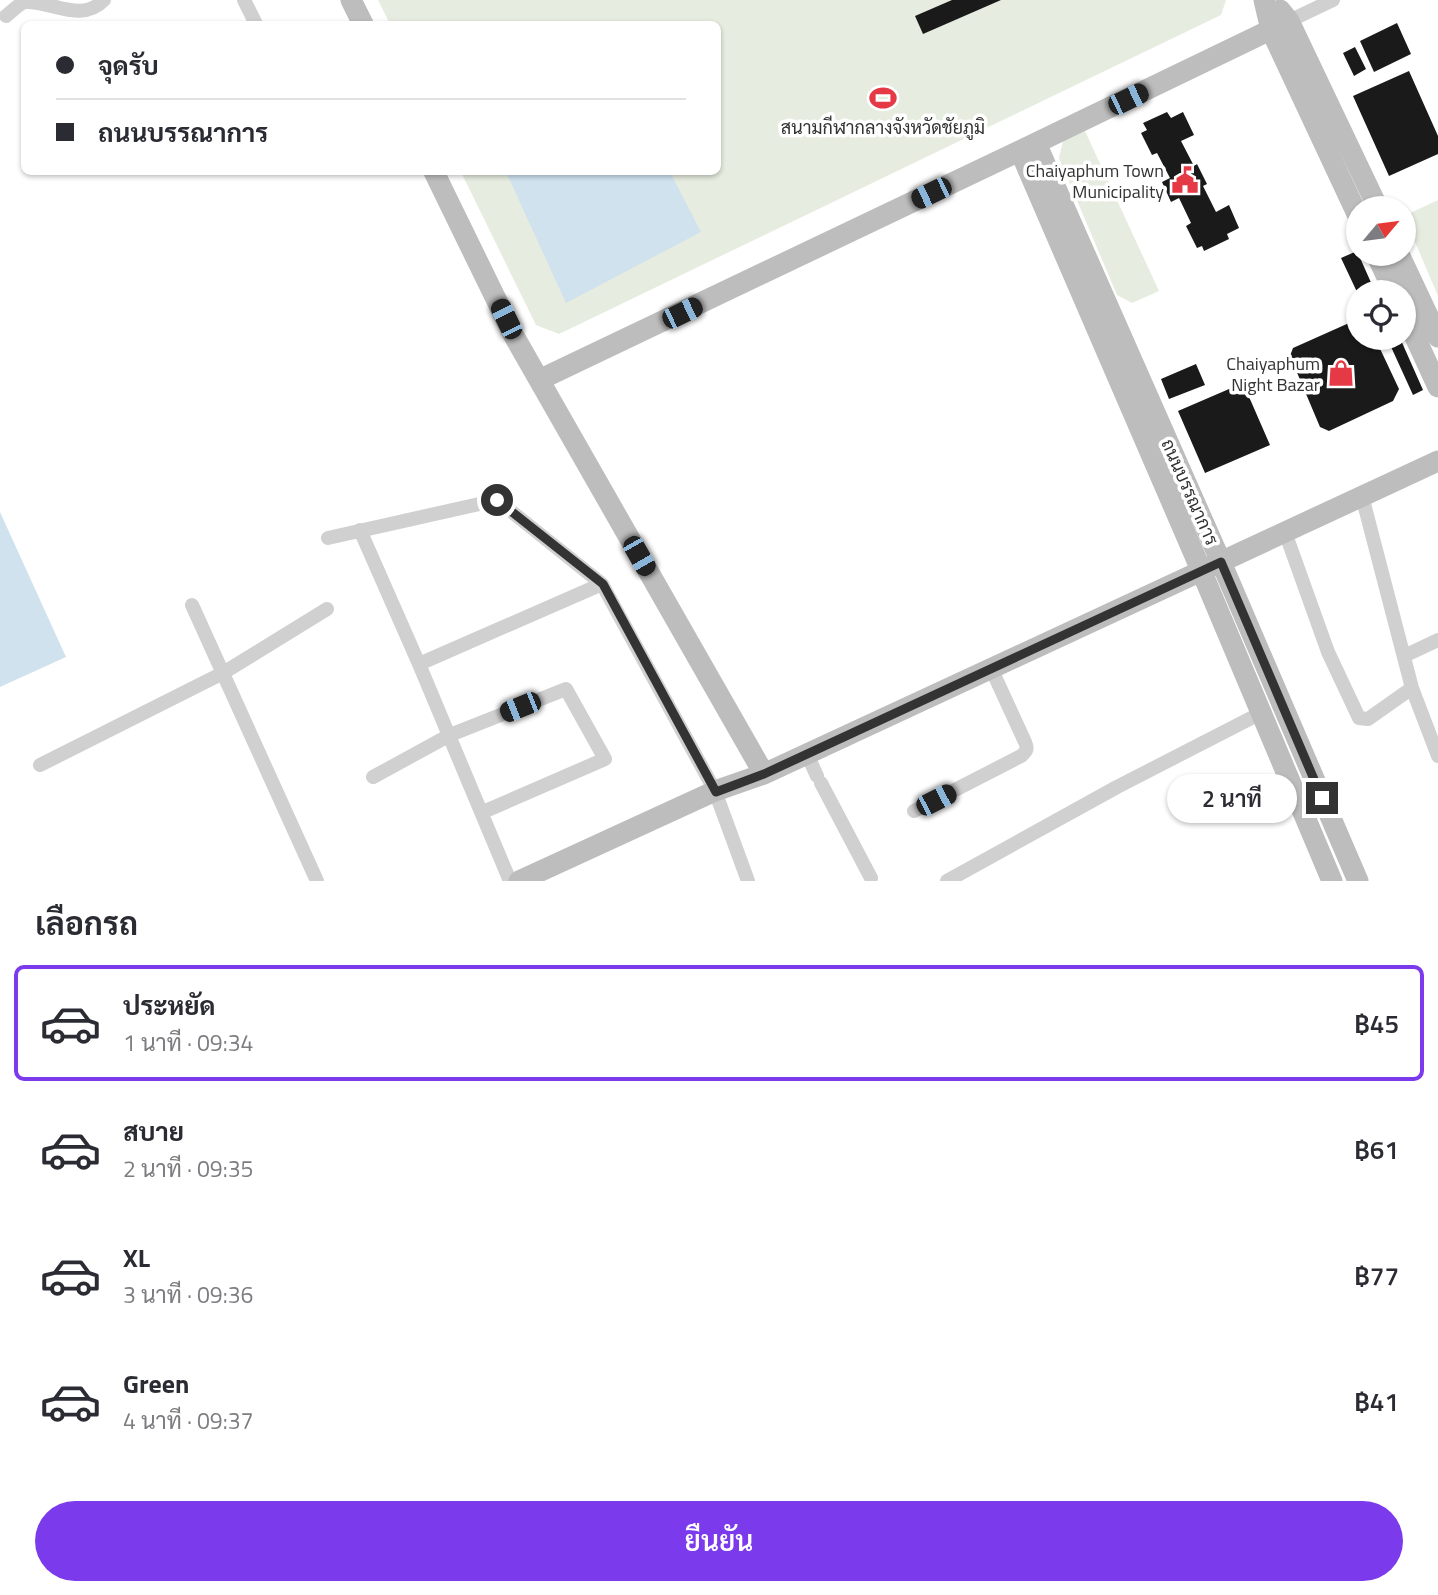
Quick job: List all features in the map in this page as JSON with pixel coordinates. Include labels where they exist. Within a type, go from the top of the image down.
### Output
[{"type":"street","points":[[6,16],[24,2],[44,0],[81,11],[100,5],[104,0]]},
{"type":"street","points":[[244,0],[254,21]]},
{"type":"street","points":[[351,0],[362,21]]},
{"type":"street","points":[[1264,0],[1372,196]]},
{"type":"street","points":[[1273,0],[1280,25],[1350,196]]},
{"type":"street","points":[[539,380],[1333,0]]},
{"type":"street","name":"ถนนบรรณาการ","points":[[1028,147],[1211,566],[1358,881]]},
{"type":"street","points":[[435,175],[514,335],[764,774]]},
{"type":"street","points":[[1405,266],[1438,337]]},
{"type":"street","points":[[1416,339],[1438,387]]},
{"type":"street","points":[[519,881],[716,792],[764,774],[1438,461]]},
{"type":"street","points":[[1362,496],[1412,688],[1438,756]]},
{"type":"street","points":[[328,538],[497,500],[603,584],[716,792],[748,881]]},
{"type":"street","points":[[360,530],[450,735],[510,881]]},
{"type":"street","points":[[1285,532],[1328,652],[1359,719],[1368,719],[1412,688]]},
{"type":"street","name":"ถนนบรรณาการ","points":[[1211,566],[1261,713],[1332,881]]},
{"type":"street","points":[[419,664],[603,584]]},
{"type":"street","points":[[192,605],[317,881]]},
{"type":"street","points":[[40,765],[223,673],[327,609]]},
{"type":"street","points":[[1404,656],[1438,640]]},
{"type":"street","points":[[914,811],[1026,752],[1025,742],[991,668]]},
{"type":"street","points":[[373,777],[450,735],[566,689],[606,759],[482,812]]},
{"type":"street","points":[[947,881],[1117,787],[1261,713]]},
{"type":"street","points":[[807,754],[871,878]]},
{"type":"shaded area","name":"สนามกีฬากลางจังหวัดชัยภูมิ","points":[[378,0],[1226,0],[1221,15],[559,334],[536,325],[462,175],[721,175],[721,21],[388,21]]},
{"type":"shaded area","points":[[1085,131],[1159,291],[1132,303],[1117,295],[1059,158],[1063,141]]},
{"type":"shaded area","points":[[1438,200],[1438,296],[1416,244],[1416,210]]},
{"type":"water","points":[[507,175],[672,175],[701,232],[566,303]]},
{"type":"water","points":[[0,512],[66,657],[0,687]]},
{"type":"building","points":[[952,0],[1001,0],[923,34],[915,16]]},
{"type":"building","points":[[1397,23],[1411,54],[1374,72],[1360,41]]},
{"type":"building","points":[[1355,47],[1366,69],[1354,76],[1343,53]]},
{"type":"building","points":[[1409,71],[1438,136],[1438,154],[1389,176],[1353,96]]},
{"type":"building","name":"Chaiyaphum Town Municipality","points":[[1167,112],[1171,118],[1183,112],[1194,135],[1181,141],[1207,184],[1203,186],[1216,212],[1229,205],[1239,228],[1227,234],[1229,239],[1204,251],[1202,246],[1197,248],[1186,226],[1191,223],[1179,198],[1171,202],[1162,182],[1170,178],[1157,153],[1152,155],[1141,133],[1147,130],[1143,123]]},
{"type":"building","points":[[1346,256],[1346,266],[1364,266],[1370,280],[1351,280],[1341,258]]},
{"type":"building","points":[[1346,324],[1346,350],[1381,350],[1399,389],[1393,401],[1329,431],[1320,427],[1290,356],[1293,348]]},
{"type":"building","points":[[1392,350],[1405,350],[1423,390],[1413,395]]},
{"type":"building","points":[[1196,364],[1205,385],[1169,399],[1161,379]]},
{"type":"building","points":[[1243,383],[1270,445],[1205,473],[1178,411]]},
{"type":"place","name":"สนามกีฬากลางจังหวัดชัยภูมิ","points":[[883,98]]},
{"type":"place","name":"Chaiyaphum Town Municipality","points":[[1185,180]]},
{"type":"place","name":"Chaiyaphum Night Bazar","points":[[1341,373]]},
{"type":"route","points":[[497,500],[603,584],[716,792],[764,774],[1221,562],[1322,798]]}]
